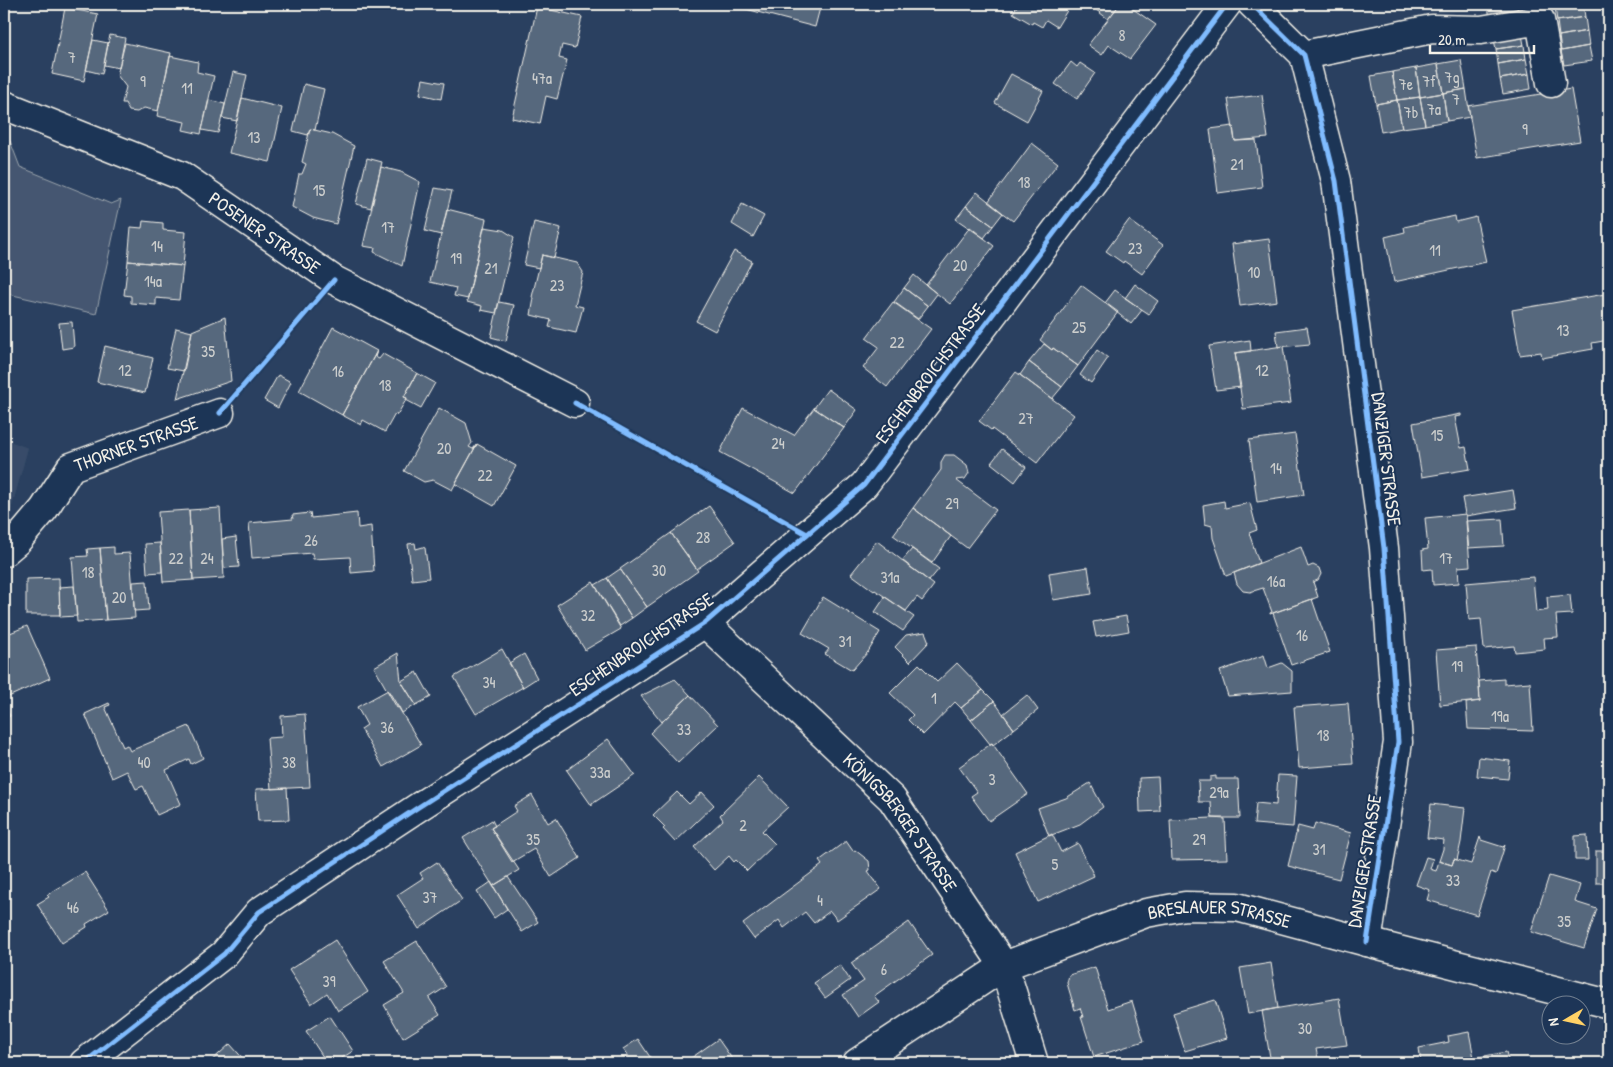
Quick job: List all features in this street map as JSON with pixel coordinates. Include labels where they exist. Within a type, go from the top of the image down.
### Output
[{"type":"street","name":"ESCHENBROICHSTRASSE","points":[[84,1063],[224,954],[259,912],[705,623],[864,485],[1227,4]]},
{"type":"street","points":[[1252,4],[1304,55],[1432,29],[1481,30],[1539,12],[1551,83]]},
{"type":"street","name":"DANZIGER STRASSE","points":[[1304,55],[1336,181],[1384,548],[1398,742],[1367,942]]},
{"type":"street","name":"POSENER STRASSE","points":[[4,105],[182,176],[334,280],[575,403]]},
{"type":"street","name":"THORNER STRASSE","points":[[4,552],[17,542],[44,509],[70,467],[220,413]]},
{"type":"street","name":"KÖNIGSBERGER STRASSE","points":[[705,623],[892,799],[1004,966],[1034,1063]]},
{"type":"street","name":"BRESLAUER STRASSE","points":[[857,1063],[1004,966],[1146,913],[1185,906],[1237,907],[1609,1004]]},
{"type":"shaded area","points":[[4,138],[10,141],[20,167],[111,204],[121,200],[96,314],[4,293]]},
{"type":"shaded area","points":[[4,439],[28,448],[4,536]]},
{"type":"building","points":[[743,4],[821,4],[815,27],[742,8]]},
{"type":"building","points":[[1018,4],[1071,4],[1057,27],[1046,20],[1042,27],[1033,22],[1032,24],[1013,13]]},
{"type":"building","points":[[1092,4],[1120,4],[1108,19],[1091,6]]},
{"type":"building","points":[[1120,4],[1126,4],[1156,25],[1130,59],[1109,45],[1102,55],[1088,45]]},
{"type":"building","points":[[1517,4],[1518,15],[1490,20],[1488,5]]},
{"type":"building","points":[[1583,4],[1585,17],[1557,21],[1555,7]]},
{"type":"building","points":[[537,7],[582,17],[575,48],[562,45],[559,58],[567,60],[557,99],[546,96],[540,124],[512,118]]},
{"type":"building","points":[[65,8],[98,14],[84,81],[52,74]]},
{"type":"building","points":[[1585,17],[1587,31],[1559,36],[1557,21]]},
{"type":"building","points":[[1521,30],[1524,45],[1496,49],[1493,35]]},
{"type":"building","points":[[1587,31],[1589,46],[1561,51],[1559,36]]},
{"type":"building","points":[[110,35],[125,38],[119,68],[104,65]]},
{"type":"building","points":[[93,40],[108,43],[102,74],[86,70]]},
{"type":"building","points":[[125,43],[171,53],[158,111],[144,108],[137,112],[129,111],[125,103],[122,103],[126,87],[117,75]]},
{"type":"building","points":[[1524,45],[1526,59],[1498,64],[1496,49]]},
{"type":"building","points":[[1589,46],[1592,61],[1564,65],[1561,51]]},
{"type":"building","points":[[170,56],[198,62],[197,72],[214,76],[201,134],[183,130],[185,122],[157,116]]},
{"type":"building","points":[[1526,59],[1529,74],[1500,79],[1498,64]]},
{"type":"building","points":[[1461,60],[1466,89],[1443,93],[1438,64]]},
{"type":"building","points":[[1071,62],[1077,67],[1080,63],[1095,73],[1077,99],[1055,84]]},
{"type":"building","points":[[1438,64],[1443,93],[1420,97],[1416,68]]},
{"type":"building","points":[[1416,68],[1420,97],[1397,100],[1392,72]]},
{"type":"building","points":[[233,72],[247,75],[237,121],[222,118]]},
{"type":"building","points":[[1392,72],[1397,100],[1376,104],[1371,76]]},
{"type":"building","points":[[1011,74],[1043,91],[1027,121],[995,103]]},
{"type":"building","points":[[1529,74],[1531,89],[1503,94],[1500,79]]},
{"type":"building","points":[[423,79],[444,83],[441,99],[420,94]]},
{"type":"building","points":[[304,84],[324,89],[315,130],[310,129],[308,135],[293,131]]},
{"type":"building","points":[[1466,89],[1470,117],[1447,121],[1443,93]]},
{"type":"building","points":[[1571,89],[1580,141],[1477,158],[1468,106]]},
{"type":"building","points":[[1443,93],[1447,121],[1425,125],[1420,97]]},
{"type":"building","points":[[1262,95],[1268,138],[1235,141],[1228,99]]},
{"type":"building","points":[[1420,97],[1425,125],[1402,128],[1397,100]]},
{"type":"building","points":[[242,98],[282,108],[270,162],[229,153]]},
{"type":"building","points":[[209,100],[225,104],[218,133],[202,130]]},
{"type":"building","points":[[1397,100],[1402,128],[1381,132],[1376,104]]},
{"type":"building","points":[[1233,126],[1235,141],[1256,140],[1262,187],[1218,193],[1210,129]]},
{"type":"building","points":[[310,129],[332,134],[354,146],[336,224],[313,218],[292,207],[299,174],[302,174],[306,164],[302,162]]},
{"type":"building","points":[[1032,143],[1058,163],[1013,221],[988,202]]},
{"type":"building","points":[[367,158],[382,162],[371,208],[356,204]]},
{"type":"building","points":[[381,167],[401,172],[420,182],[402,266],[374,252],[375,248],[363,246]]},
{"type":"building","points":[[435,188],[452,191],[441,235],[425,231]]},
{"type":"building","points":[[977,192],[1003,213],[993,226],[966,206]]},
{"type":"building","points":[[742,204],[764,216],[753,237],[732,224]]},
{"type":"building","points":[[966,206],[993,226],[984,238],[956,219]]},
{"type":"building","points":[[447,209],[486,219],[468,299],[454,296],[456,288],[430,282]]},
{"type":"building","points":[[1455,216],[1456,222],[1476,217],[1486,262],[1394,282],[1385,237],[1405,232],[1404,227]]},
{"type":"building","points":[[1129,220],[1163,245],[1142,274],[1106,251]]},
{"type":"building","points":[[143,221],[163,223],[163,230],[186,232],[183,266],[128,261],[131,227],[142,228]]},
{"type":"building","points":[[534,222],[561,228],[554,258],[542,255],[539,268],[524,265]]},
{"type":"building","points":[[484,227],[503,230],[514,237],[496,313],[481,310],[482,306],[467,302]]},
{"type":"building","points":[[970,227],[994,246],[950,304],[926,285]]},
{"type":"building","points":[[1269,239],[1277,301],[1240,306],[1232,244]]},
{"type":"building","points":[[734,251],[752,261],[715,331],[696,321]]},
{"type":"building","points":[[542,255],[577,263],[583,272],[575,305],[583,307],[576,333],[549,327],[551,320],[531,315],[534,298],[532,297]]},
{"type":"building","points":[[128,261],[183,266],[179,300],[156,298],[156,305],[131,303],[131,296],[124,295]]},
{"type":"building","points":[[914,275],[937,294],[928,306],[904,288]]},
{"type":"building","points":[[1135,284],[1158,301],[1149,314],[1125,298]]},
{"type":"building","points":[[1081,285],[1118,312],[1078,366],[1040,340]]},
{"type":"building","points":[[904,288],[928,306],[918,319],[894,302]]},
{"type":"building","points":[[1115,290],[1142,310],[1131,324],[1105,303]]},
{"type":"building","points":[[1605,294],[1609,320],[1609,340],[1592,343],[1593,349],[1542,358],[1541,352],[1520,355],[1512,310]]},
{"type":"building","points":[[499,302],[514,305],[506,341],[491,337]]},
{"type":"building","points":[[893,302],[931,329],[887,387],[863,368],[879,347],[866,338]]},
{"type":"building","points":[[225,317],[231,381],[177,399],[192,331]]},
{"type":"building","points":[[72,322],[74,347],[62,349],[59,323]]},
{"type":"building","points":[[333,327],[377,351],[342,415],[299,391]]},
{"type":"building","points":[[1307,327],[1310,344],[1278,347],[1276,331]]},
{"type":"building","points":[[176,328],[192,332],[184,371],[167,368]]},
{"type":"building","points":[[1250,340],[1251,351],[1235,353],[1241,387],[1216,390],[1209,346]]},
{"type":"building","points":[[1044,344],[1052,350],[1053,348],[1078,366],[1062,387],[1029,362]]},
{"type":"building","points":[[105,346],[153,358],[145,393],[97,382]]},
{"type":"building","points":[[1283,346],[1291,403],[1243,409],[1235,353]]},
{"type":"building","points":[[1097,350],[1108,358],[1091,383],[1080,375]]},
{"type":"building","points":[[377,351],[375,357],[379,359],[383,354],[417,373],[404,397],[407,398],[406,400],[397,415],[395,414],[385,432],[363,420],[361,425],[342,415]]},
{"type":"building","points":[[1029,362],[1062,387],[1052,399],[1020,375]]},
{"type":"building","points":[[1016,372],[1074,415],[1037,463],[979,421]]},
{"type":"building","points":[[417,373],[435,383],[421,408],[404,397]]},
{"type":"building","points":[[278,375],[291,382],[278,408],[264,400]]},
{"type":"building","points":[[828,389],[857,410],[844,428],[814,408]]},
{"type":"building","points":[[439,408],[466,423],[472,443],[469,447],[473,449],[477,444],[452,490],[433,480],[424,482],[404,471]]},
{"type":"building","points":[[743,408],[794,435],[814,408],[844,428],[795,493],[720,452]]},
{"type":"building","points":[[1461,414],[1461,416],[1455,417],[1461,448],[1466,447],[1470,469],[1422,477],[1413,423]]},
{"type":"building","points":[[1295,434],[1304,495],[1257,502],[1249,440]]},
{"type":"building","points":[[477,444],[516,466],[494,506],[455,484]]},
{"type":"building","points":[[1002,449],[1026,467],[1015,482],[991,463]]},
{"type":"building","points":[[945,455],[954,455],[967,465],[969,473],[965,479],[956,480],[996,510],[967,548],[913,508],[941,470],[941,462]]},
{"type":"building","points":[[1513,490],[1516,508],[1466,516],[1462,498]]},
{"type":"building","points":[[1224,501],[1225,508],[1250,503],[1257,530],[1249,533],[1259,563],[1226,576],[1213,538],[1212,526],[1205,524],[1203,505]]},
{"type":"building","points":[[709,506],[735,542],[697,569],[671,533]]},
{"type":"building","points":[[220,508],[224,578],[193,580],[189,510]]},
{"type":"building","points":[[913,508],[951,536],[932,563],[893,535]]},
{"type":"building","points":[[189,510],[193,580],[163,582],[158,512]]},
{"type":"building","points":[[310,513],[311,518],[357,513],[358,528],[371,526],[374,571],[351,573],[350,557],[313,559],[312,553],[252,558],[249,523],[293,519],[292,515]]},
{"type":"building","points":[[1466,514],[1470,566],[1458,567],[1459,583],[1433,585],[1432,569],[1423,570],[1422,550],[1428,549],[1425,518]]},
{"type":"building","points":[[1502,519],[1504,546],[1468,548],[1466,521]]},
{"type":"building","points":[[671,533],[698,571],[647,607],[620,569]]},
{"type":"building","points":[[236,537],[239,567],[224,568],[222,539]]},
{"type":"building","points":[[877,541],[934,585],[922,601],[917,597],[906,611],[851,574]]},
{"type":"building","points":[[160,543],[162,572],[147,573],[145,544]]},
{"type":"building","points":[[415,543],[416,549],[425,548],[429,578],[412,580],[408,544]]},
{"type":"building","points":[[114,547],[114,554],[130,553],[135,618],[106,620],[100,548]]},
{"type":"building","points":[[1301,547],[1308,567],[1313,565],[1319,568],[1321,574],[1318,580],[1313,582],[1318,597],[1270,614],[1272,612],[1263,588],[1250,592],[1243,591],[1237,584],[1234,573]]},
{"type":"building","points":[[100,548],[106,620],[77,622],[72,557],[88,556],[87,549]]},
{"type":"building","points":[[912,549],[939,569],[929,581],[902,561]]},
{"type":"building","points":[[1088,567],[1092,594],[1053,600],[1049,573]]},
{"type":"building","points":[[620,569],[647,607],[632,618],[607,578]]},
{"type":"building","points":[[1533,577],[1536,612],[1548,610],[1547,597],[1570,595],[1572,614],[1556,615],[1558,637],[1544,638],[1545,649],[1515,652],[1514,646],[1484,649],[1481,619],[1469,620],[1466,583]]},
{"type":"building","points":[[59,578],[60,615],[26,615],[26,579]]},
{"type":"building","points":[[607,578],[632,618],[620,626],[595,585]]},
{"type":"building","points":[[147,581],[149,610],[134,611],[133,582]]},
{"type":"building","points":[[593,582],[621,629],[585,650],[557,605]]},
{"type":"building","points":[[74,586],[77,616],[60,617],[59,587]]},
{"type":"building","points":[[823,597],[880,632],[868,652],[852,670],[825,654],[829,649],[802,633]]},
{"type":"building","points":[[885,597],[914,617],[903,631],[875,612]]},
{"type":"building","points":[[1312,599],[1330,652],[1291,665],[1273,613]]},
{"type":"building","points":[[1126,616],[1129,631],[1096,637],[1093,622]]},
{"type":"building","points":[[27,626],[50,678],[6,698],[6,707],[10,716],[4,720],[4,631],[8,629],[10,633]]},
{"type":"building","points":[[925,632],[929,642],[910,662],[895,647],[906,635]]},
{"type":"building","points":[[1476,647],[1480,701],[1440,705],[1436,650]]},
{"type":"building","points":[[502,649],[523,687],[476,714],[454,677]]},
{"type":"building","points":[[398,653],[401,681],[416,705],[402,713],[399,707],[397,708],[374,667]]},
{"type":"building","points":[[524,654],[537,678],[523,687],[509,663]]},
{"type":"building","points":[[1264,655],[1268,668],[1282,663],[1292,671],[1292,691],[1228,696],[1220,671]]},
{"type":"building","points":[[957,663],[983,690],[961,708],[955,702],[923,735],[908,720],[913,715],[890,693],[919,664],[937,682]]},
{"type":"building","points":[[417,672],[431,697],[416,705],[401,681]]},
{"type":"building","points":[[675,679],[690,695],[662,722],[641,696]]},
{"type":"building","points":[[1504,679],[1504,684],[1530,682],[1533,731],[1468,729],[1466,703],[1480,701],[1479,681]]},
{"type":"building","points":[[388,690],[421,745],[383,767],[361,729],[367,725],[357,707]]},
{"type":"building","points":[[983,690],[994,701],[971,720],[961,708]]},
{"type":"building","points":[[690,695],[718,725],[678,763],[650,733]]},
{"type":"building","points":[[1027,695],[1038,710],[1014,729],[1003,714]]},
{"type":"building","points":[[994,701],[1014,729],[993,745],[992,743],[990,744],[971,720]]},
{"type":"building","points":[[109,703],[110,705],[105,707],[123,747],[127,745],[130,751],[189,726],[203,758],[191,764],[189,759],[166,770],[181,804],[157,815],[143,786],[136,789],[127,771],[112,778],[85,714]]},
{"type":"building","points":[[1348,703],[1353,764],[1299,768],[1294,707]]},
{"type":"building","points":[[305,714],[310,787],[271,789],[267,738],[282,737],[281,716]]},
{"type":"building","points":[[608,739],[635,775],[592,804],[592,806],[566,769]]},
{"type":"building","points":[[992,743],[1028,794],[989,821],[971,796],[977,792],[959,767]]},
{"type":"building","points":[[1479,757],[1510,761],[1508,779],[1477,776]]},
{"type":"building","points":[[1278,775],[1297,776],[1293,827],[1254,824],[1256,803],[1276,805]]},
{"type":"building","points":[[1216,776],[1216,779],[1238,779],[1240,818],[1212,818],[1211,802],[1199,802],[1198,781],[1210,781],[1210,777]]},
{"type":"building","points":[[759,777],[788,807],[762,831],[775,844],[747,871],[729,856],[714,870],[694,847],[723,820],[720,815]]},
{"type":"building","points":[[1158,777],[1160,811],[1140,812],[1139,778]]},
{"type":"building","points":[[1090,783],[1103,807],[1080,824],[1049,836],[1038,808],[1066,798]]},
{"type":"building","points":[[287,788],[289,820],[258,821],[256,789]]},
{"type":"building","points":[[677,792],[689,804],[702,792],[714,805],[675,842],[663,829],[665,827],[653,815]]},
{"type":"building","points":[[532,795],[548,823],[556,818],[580,858],[551,877],[534,849],[512,862],[491,828],[517,811],[514,806]]},
{"type":"building","points":[[1431,804],[1465,808],[1457,860],[1454,859],[1452,865],[1439,861],[1444,840],[1427,838]]},
{"type":"building","points":[[1225,819],[1227,859],[1172,860],[1170,820]]},
{"type":"building","points":[[492,820],[495,826],[491,828],[519,870],[493,886],[463,838]]},
{"type":"building","points":[[1315,823],[1351,833],[1339,879],[1288,866],[1298,826],[1313,830]]},
{"type":"building","points":[[1052,834],[1061,852],[1078,843],[1094,876],[1038,902],[1015,852]]},
{"type":"building","points":[[1587,835],[1588,860],[1575,860],[1575,836]]},
{"type":"building","points":[[1480,837],[1481,840],[1503,847],[1505,845],[1496,874],[1491,872],[1477,915],[1427,900],[1430,890],[1416,885],[1426,857],[1433,859],[1430,869],[1436,871],[1439,861],[1452,865],[1454,859],[1471,864]]},
{"type":"building","points":[[846,841],[853,851],[855,850],[869,861],[870,870],[868,871],[881,889],[837,920],[830,911],[814,923],[805,912],[784,928],[779,920],[754,939],[743,924],[822,865],[819,861]]},
{"type":"building","points":[[1596,851],[1609,851],[1609,883],[1596,883]]},
{"type":"building","points":[[437,862],[462,900],[419,929],[397,895],[423,878],[420,873]]},
{"type":"building","points":[[85,872],[109,910],[86,924],[87,927],[62,943],[37,904],[49,897],[47,895]]},
{"type":"building","points":[[1549,876],[1580,885],[1575,902],[1597,909],[1584,948],[1531,932]]},
{"type":"building","points":[[508,877],[538,922],[522,932],[493,886]]},
{"type":"building","points":[[491,882],[507,909],[494,918],[477,892]]},
{"type":"building","points":[[909,922],[932,955],[874,996],[879,1002],[858,1017],[843,995],[864,981],[851,963]]},
{"type":"building","points":[[335,940],[368,992],[338,1011],[327,993],[311,1004],[289,970]]},
{"type":"building","points":[[417,941],[446,987],[429,998],[440,1015],[403,1038],[384,1005],[404,993],[384,961]]},
{"type":"building","points":[[1271,963],[1278,1008],[1248,1014],[1240,968]]},
{"type":"building","points":[[840,965],[850,980],[825,998],[814,983]]},
{"type":"building","points":[[1095,967],[1108,1009],[1132,1001],[1144,1041],[1094,1057],[1081,1017],[1083,1017],[1080,1008],[1075,1010],[1067,983],[1069,975]]},
{"type":"building","points":[[1339,998],[1347,1045],[1316,1049],[1319,1063],[1271,1063],[1262,1011]]},
{"type":"building","points":[[1215,1000],[1227,1038],[1185,1051],[1173,1013]]},
{"type":"building","points":[[330,1016],[353,1051],[334,1063],[327,1063],[306,1031]]},
{"type":"building","points":[[1469,1032],[1475,1063],[1421,1063],[1419,1048],[1449,1042],[1448,1036]]},
{"type":"building","points":[[638,1039],[654,1063],[633,1063],[623,1049]]},
{"type":"building","points":[[718,1039],[735,1063],[688,1063],[687,1061]]},
{"type":"building","points":[[230,1044],[247,1063],[209,1063]]},
{"type":"building","points":[[1506,1052],[1509,1063],[1475,1063],[1474,1058]]},
{"type":"cycle path","points":[[84,1063],[224,954],[259,912],[705,623],[864,485],[1227,4]]},
{"type":"cycle path","points":[[1252,4],[1304,55],[1336,181],[1384,548],[1398,742],[1367,942]]},
{"type":"cycle path","points":[[220,413],[334,280]]},
{"type":"cycle path","points":[[575,403],[807,534]]}]
